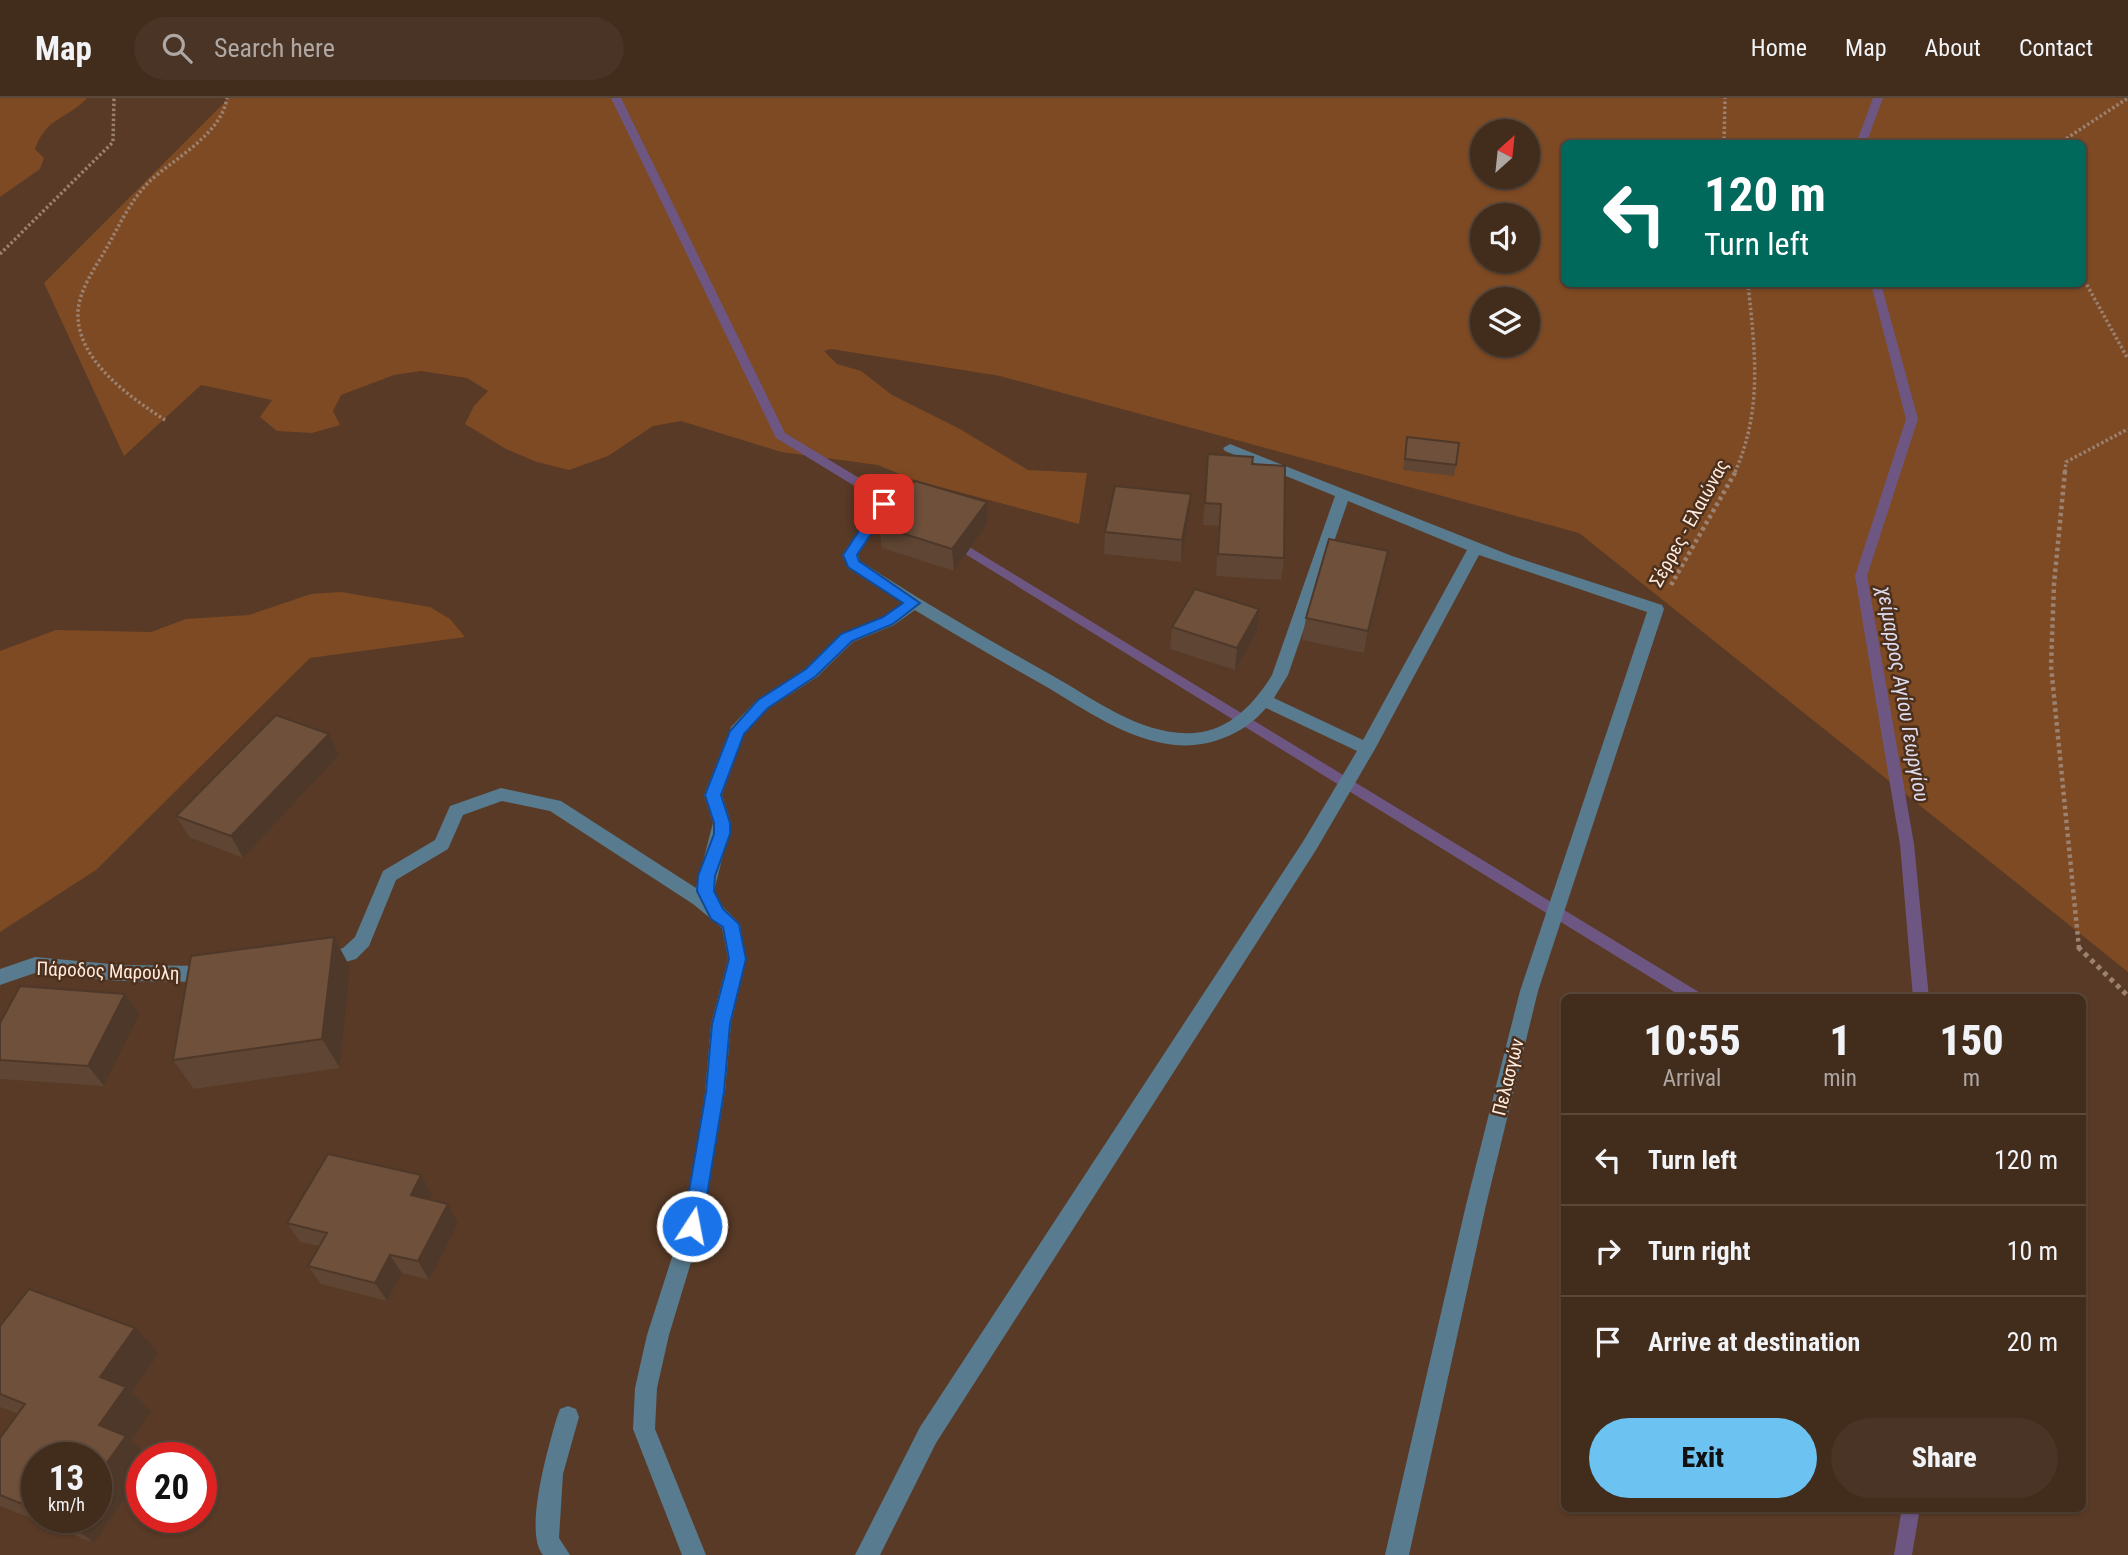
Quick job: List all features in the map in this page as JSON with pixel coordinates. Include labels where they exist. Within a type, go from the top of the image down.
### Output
[{"type":"street","points":[[1230,449],[1476,547],[1561,579],[1656,610]]},
{"type":"street","points":[[884,504],[850,555],[853,564],[950,626],[1125,723],[1155,735],[1182,739],[1212,736],[1234,727],[1266,701],[1280,675],[1343,493]]},
{"type":"street","points":[[867,1555],[928,1434],[1310,845],[1367,749],[1476,547]]},
{"type":"street","points":[[717,914],[705,891],[706,876],[722,834],[722,823],[713,795],[737,731],[763,704],[811,673],[846,638],[888,621],[913,603]]},
{"type":"street","name":"Πελασγών","points":[[1397,1555],[1476,1205],[1529,991],[1569,864],[1656,610]]},
{"type":"street","points":[[1266,701],[1367,749]]},
{"type":"street","points":[[304,965],[349,954],[362,941],[389,876],[442,844],[456,811],[501,794],[555,806],[699,899],[731,924],[737,959],[721,1024],[715,1092],[695,1215],[658,1335],[646,1388],[644,1429],[694,1555]]},
{"type":"street","name":"Πάροδος Μαρούλη","points":[[0,977],[34,965],[121,973],[224,974]]},
{"type":"street","points":[[558,1555],[547,1542],[552,1474],[568,1417]]},
{"type":"path","points":[[0,254],[113,142],[114,98]]},
{"type":"path","points":[[165,420],[142,405],[103,368],[84,341],[79,328],[78,312],[89,282],[135,198],[148,182],[217,121],[227,106],[227,98]]},
{"type":"path","points":[[1724,140],[1725,98]]},
{"type":"path","points":[[2064,140],[2128,98]]},
{"type":"path","points":[[2086,283],[2128,359]]},
{"type":"path","name":"Σέρρες - Ελαιώνας","points":[[1656,610],[1708,524],[1742,456],[1751,425],[1755,367],[1748,287]]},
{"type":"path","points":[[2128,429],[2066,462],[2054,584],[2051,666],[2078,948],[2128,996]]},
{"type":"shaded area","points":[[0,98],[87,98],[45,130],[35,149],[44,158],[40,169],[0,197]]},
{"type":"shaded area","points":[[229,98],[2128,98],[2128,972],[1579,533],[1000,376],[831,349],[824,351],[837,364],[861,371],[892,395],[960,429],[1028,470],[1087,473],[1079,524],[914,480],[878,465],[781,452],[681,421],[653,426],[608,456],[569,470],[537,462],[506,449],[465,424],[474,406],[488,391],[467,378],[421,371],[394,375],[341,395],[333,411],[340,425],[312,433],[277,431],[260,417],[272,400],[201,385],[124,456],[44,283]]},
{"type":"shaded area","points":[[341,592],[430,607],[450,619],[465,637],[310,658],[96,870],[0,932],[0,651],[56,630],[151,632],[186,619],[249,615],[311,594]]},
{"type":"building","points":[[1407,437],[1459,443],[1456,465],[1405,459]]},
{"type":"building","points":[[1208,454],[1253,457],[1252,464],[1285,466],[1284,558],[1218,554],[1221,504],[1205,503]]},
{"type":"building","points":[[915,481],[987,502],[952,549],[879,526]]},
{"type":"building","points":[[1115,486],[1191,494],[1182,540],[1105,532]]},
{"type":"building","points":[[1329,539],[1388,551],[1368,631],[1306,618]]},
{"type":"building","points":[[1195,589],[1259,609],[1237,648],[1172,627]]},
{"type":"building","points":[[276,715],[329,734],[231,836],[176,816]]},
{"type":"building","points":[[334,937],[322,1039],[173,1060],[191,956]]},
{"type":"building","points":[[20,986],[125,994],[88,1066],[0,1060],[0,1023]]},
{"type":"building","points":[[328,1154],[421,1175],[411,1195],[448,1204],[418,1261],[390,1255],[375,1283],[308,1266],[327,1233],[287,1223]]},
{"type":"building","points":[[29,1289],[135,1328],[100,1377],[126,1387],[99,1425],[126,1436],[112,1456],[112,1442],[21,1442],[21,1504],[0,1495],[0,1438],[25,1404],[0,1394],[0,1326]]},
{"type":"waterway","points":[[616,98],[780,435],[911,515]]},
{"type":"waterway","name":"χείμαρρος Αγίου Γεωργίου","points":[[1862,140],[1878,98]]},
{"type":"waterway","name":"χείμαρρος Αγίου Γεωργίου","points":[[1877,287],[1912,419],[1861,576],[1907,844],[1921,994]]},
{"type":"waterway","points":[[953,541],[1690,994]]},
{"type":"waterway","name":"χείμαρρος Αγίου Γεωργίου","points":[[1903,1555],[1910,1512]]},
{"type":"route","points":[[692,1226],[715,1092],[721,1024],[737,959],[731,924],[717,914],[705,891],[706,876],[722,834],[722,823],[713,795],[737,731],[763,704],[811,673],[846,638],[888,621],[913,603],[853,564],[850,555],[884,504]]}]
